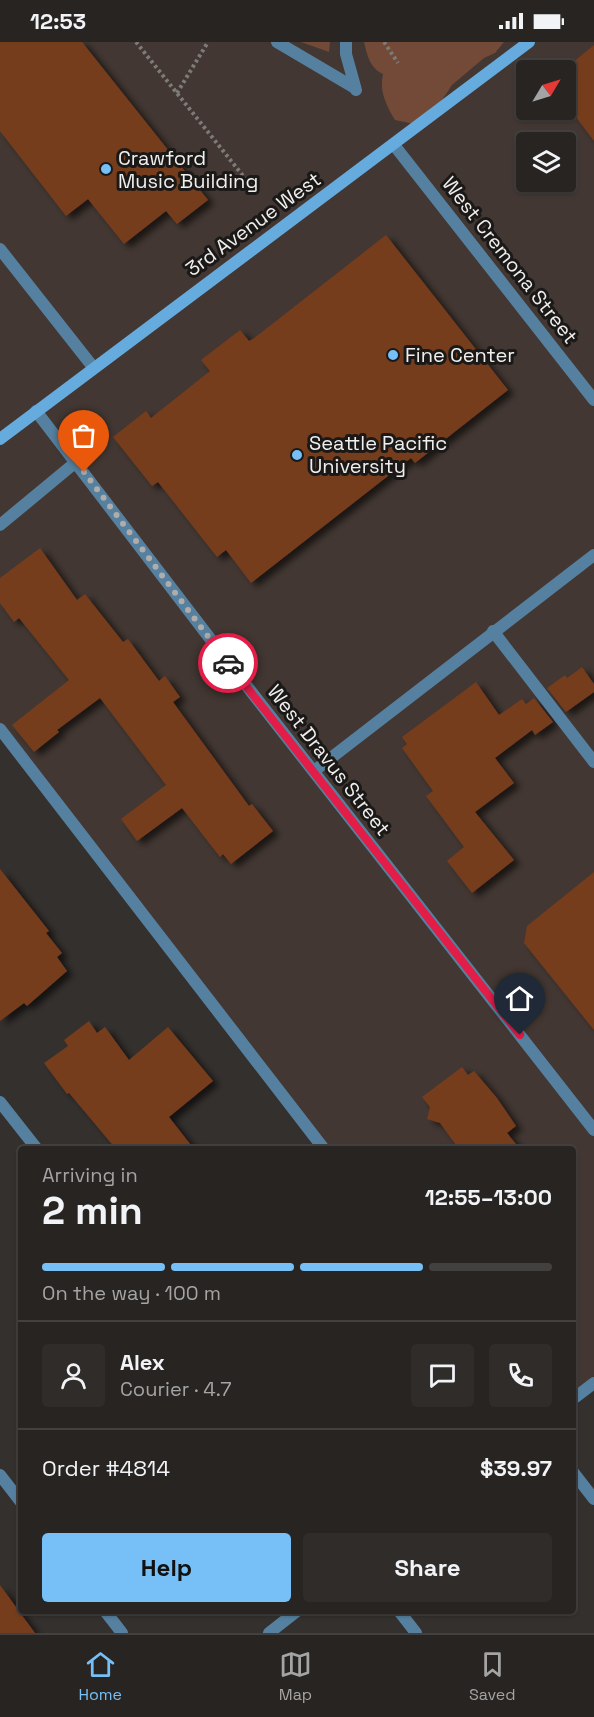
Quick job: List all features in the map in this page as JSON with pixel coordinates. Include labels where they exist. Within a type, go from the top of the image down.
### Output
[{"type":"street","points":[[277,42],[356,90],[345,42]]},
{"type":"street","name":"3rd Avenue West","points":[[0,439],[93,367],[530,42]]},
{"type":"street","name":"West Cremona Street","points":[[394,145],[594,399]]},
{"type":"street","points":[[0,249],[93,367]]},
{"type":"street","name":"West Dravus Street","points":[[36,411],[594,1130]]},
{"type":"street","points":[[0,525],[76,462]]},
{"type":"street","points":[[314,771],[594,555]]},
{"type":"street","points":[[493,631],[594,762]]},
{"type":"street","points":[[0,729],[322,1146]]},
{"type":"street","points":[[0,1102],[35,1146]]},
{"type":"street","points":[[576,1397],[594,1383]]},
{"type":"street","points":[[0,1475],[18,1499]]},
{"type":"street","points":[[576,1476],[594,1500]]},
{"type":"street","points":[[107,1614],[122,1633]]},
{"type":"street","points":[[268,1633],[293,1614]]},
{"type":"street","points":[[401,1614],[416,1633]]},
{"type":"path","points":[[136,42],[252,187]]},
{"type":"path","points":[[177,93],[208,42]]},
{"type":"path","points":[[384,42],[398,63]]},
{"type":"shaded area","name":"Seattle Pacific University","points":[[0,42],[594,42],[594,1382],[576,1396],[576,1146],[322,1146],[0,729]]},
{"type":"shaded area","points":[[301,42],[330,42],[329,52]]},
{"type":"shaded area","points":[[364,42],[504,42],[495,53],[484,58],[452,85],[438,106],[414,124],[395,120],[384,98],[383,74],[372,65]]},
{"type":"building","name":"Crawford Music Building","points":[[0,42],[82,42],[208,200],[177,224],[166,211],[124,244],[88,199],[66,216],[0,131]]},
{"type":"building","points":[[594,45],[594,141],[576,117],[576,60]]},
{"type":"building","points":[[386,235],[508,390],[415,463],[411,458],[251,583],[226,550],[217,557],[158,482],[152,486],[113,437],[146,411],[151,418],[210,371],[201,360],[240,330],[249,341],[253,339]]},
{"type":"building","points":[[40,548],[77,600],[85,594],[123,642],[128,639],[159,681],[165,676],[180,697],[173,702],[249,806],[252,804],[273,831],[231,864],[223,854],[220,857],[182,808],[137,841],[121,819],[166,785],[100,698],[57,730],[59,732],[34,752],[12,725],[69,680],[19,618],[14,622],[0,603],[0,578]]},
{"type":"building","points":[[582,667],[594,684],[594,692],[566,712],[547,688],[565,675],[567,678]]},
{"type":"building","points":[[476,682],[499,715],[522,699],[526,704],[534,698],[553,722],[535,735],[532,730],[495,758],[514,783],[475,812],[514,860],[472,893],[447,861],[464,847],[426,796],[433,791],[402,748],[407,744],[402,737]]},
{"type":"building","points":[[0,869],[49,931],[46,933],[62,953],[57,957],[67,971],[27,1006],[24,1003],[0,1021]]},
{"type":"building","points":[[594,872],[594,1030],[524,943],[527,926]]},
{"type":"building","points":[[89,1021],[97,1033],[105,1027],[129,1060],[168,1027],[213,1081],[169,1117],[192,1146],[113,1146],[69,1093],[67,1094],[44,1063],[68,1046],[64,1040]]},
{"type":"building","points":[[462,1067],[468,1075],[474,1071],[497,1098],[516,1126],[507,1133],[518,1146],[457,1146],[440,1123],[427,1119],[430,1107],[422,1097]]},
{"type":"building","points":[[0,1585],[18,1610],[18,1614],[21,1614],[35,1633],[0,1633]]},
{"type":"way so far","points":[[84,472],[228,663]]},
{"type":"place","name":"Crawford Music Building","points":[[106,169]]},
{"type":"place","name":"Fine Center","points":[[393,355]]},
{"type":"place","name":"Seattle Pacific University","points":[[297,455]]},
{"type":"route","points":[[228,663],[520,1035]]}]
